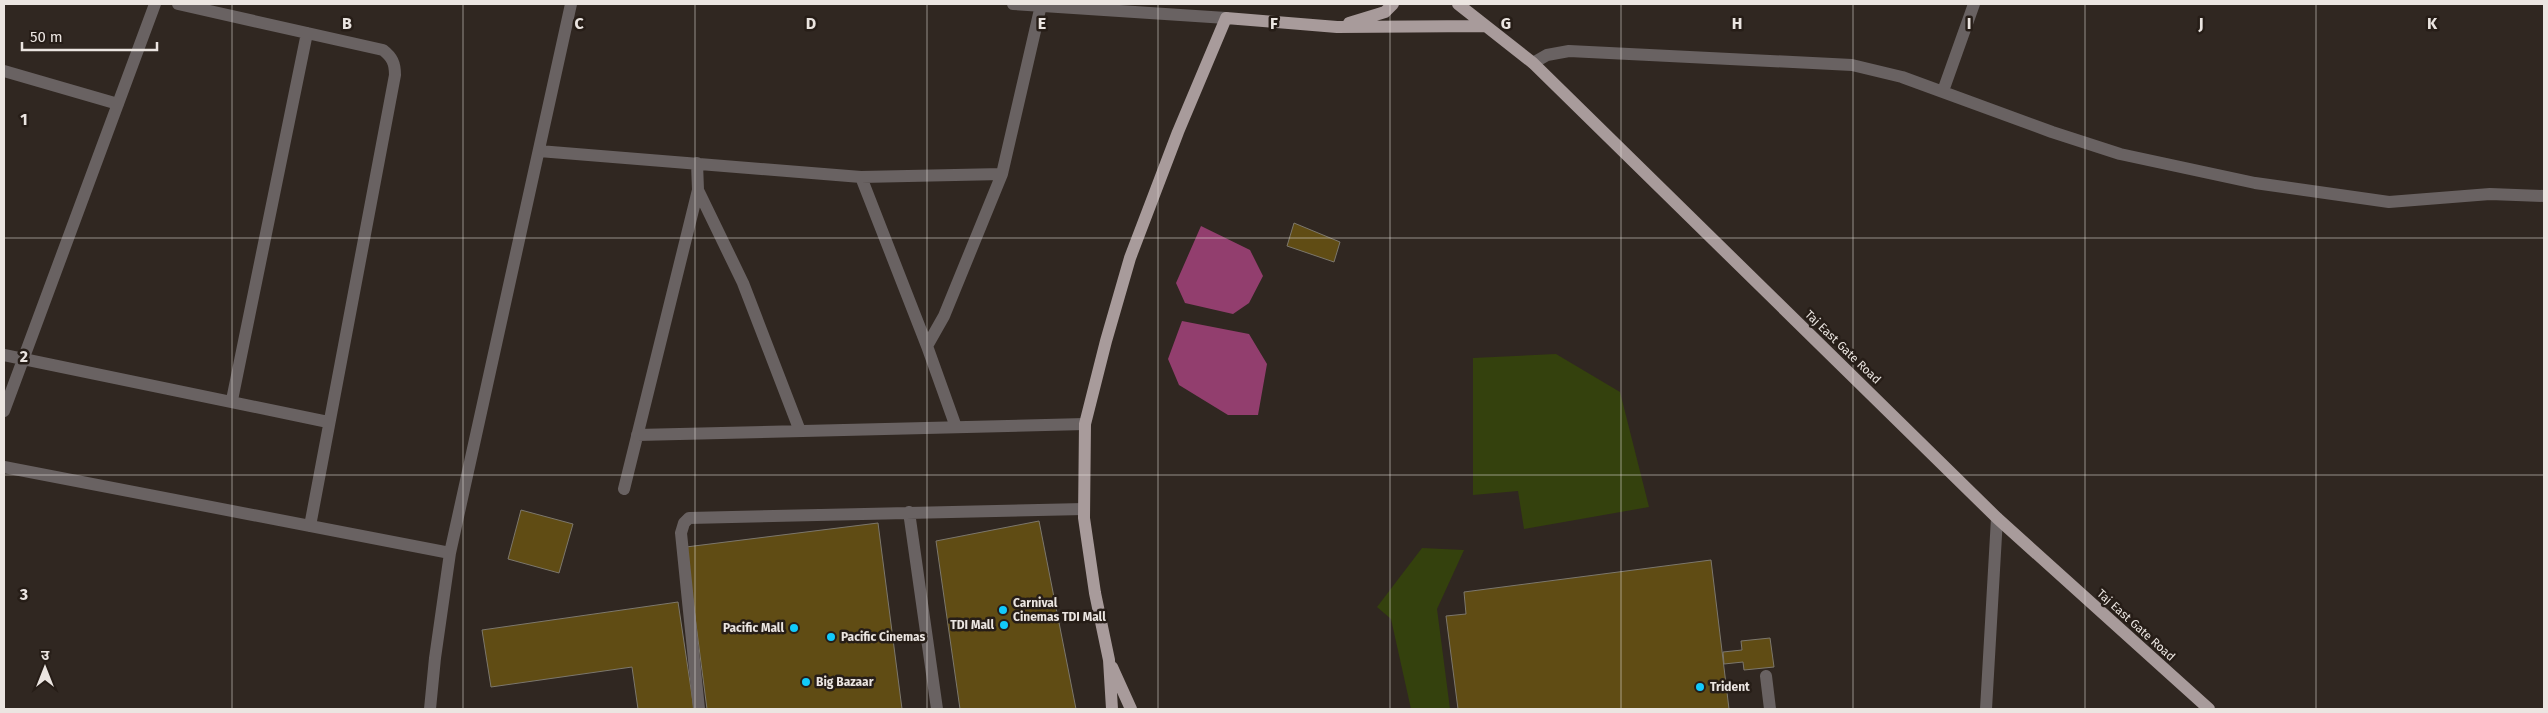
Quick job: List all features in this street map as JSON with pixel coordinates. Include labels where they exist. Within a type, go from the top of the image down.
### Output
[{"type":"main road","points":[[1337,27],[1385,12],[1394,4]]},
{"type":"main road","name":"Taj East Gate Road","points":[[1458,4],[1533,62],[1997,518],[2209,709]]},
{"type":"main road","points":[[1112,709],[1109,660],[1095,593],[1084,509],[1085,424],[1130,258],[1178,132],[1226,18],[1337,27],[1485,26]]},
{"type":"main road","points":[[1109,660],[1131,709]]},
{"type":"street","points":[[4,411],[154,4]]},
{"type":"street","points":[[178,4],[383,50],[391,56],[395,66],[310,526]]},
{"type":"street","points":[[430,709],[435,658],[450,554],[571,4]]},
{"type":"street","points":[[1013,4],[1226,18]]},
{"type":"street","points":[[1942,91],[1974,4]]},
{"type":"street","points":[[927,346],[944,316],[1002,174],[1041,5]]},
{"type":"street","points":[[232,400],[307,33]]},
{"type":"street","points":[[1533,62],[1547,55],[1569,51],[1852,65],[1902,77],[2052,132],[2120,154],[2255,183],[2389,202],[2490,194],[2544,196]]},
{"type":"street","points":[[4,71],[118,104]]},
{"type":"street","points":[[539,151],[862,177],[1002,174]]},
{"type":"street","points":[[624,489],[698,190],[697,163]]},
{"type":"street","points":[[862,177],[956,427]]},
{"type":"street","points":[[698,190],[743,283],[800,431]]},
{"type":"street","points":[[4,355],[232,400],[328,422]]},
{"type":"street","points":[[637,435],[1085,424]]},
{"type":"street","points":[[4,467],[450,554]]},
{"type":"street","points":[[699,709],[681,533],[684,523],[689,518],[1084,509]]},
{"type":"street","points":[[909,512],[938,709]]},
{"type":"street","points":[[1986,709],[1997,518]]},
{"type":"street","points":[[1766,676],[1770,709]]},
{"type":"green space","points":[[1556,354],[1620,392],[1649,507],[1524,529],[1518,491],[1473,495],[1473,358]]},
{"type":"green space","points":[[1422,548],[1464,550],[1437,609],[1450,709],[1411,709],[1391,619],[1377,607]]},
{"type":"shaded area","points":[[1201,226],[1250,250],[1263,276],[1249,303],[1233,314],[1185,303],[1176,283]]},
{"type":"shaded area","points":[[1182,321],[1249,334],[1267,364],[1258,415],[1228,415],[1179,385],[1168,359]]},
{"type":"building","points":[[1294,223],[1340,242],[1334,262],[1287,246]]},
{"type":"building","points":[[521,510],[573,524],[559,573],[508,559]]},
{"type":"building","name":"TDI Mall","points":[[1039,521],[1076,709],[960,709],[936,541]]},
{"type":"building","name":"Pacific Mall","points":[[878,523],[902,709],[707,709],[686,547]]},
{"type":"building","name":"Trident","points":[[1711,560],[1729,709],[1458,709],[1446,616],[1466,614],[1464,592]]},
{"type":"building","points":[[678,602],[694,709],[638,709],[632,667],[491,687],[482,630]]},
{"type":"building","points":[[1770,638],[1774,667],[1744,670],[1743,662],[1724,664],[1723,652],[1742,650],[1741,641]]},
{"type":"place","name":"Carnival Cinemas TDI Mall","points":[[1003,610]]},
{"type":"place","name":"TDI Mall","points":[[1004,625]]},
{"type":"place","name":"Pacific Mall","points":[[794,628]]},
{"type":"place","name":"Pacific Cinemas","points":[[831,637]]},
{"type":"place","name":"Big Bazaar","points":[[806,682]]},
{"type":"place","name":"Trident","points":[[1700,687]]}]
